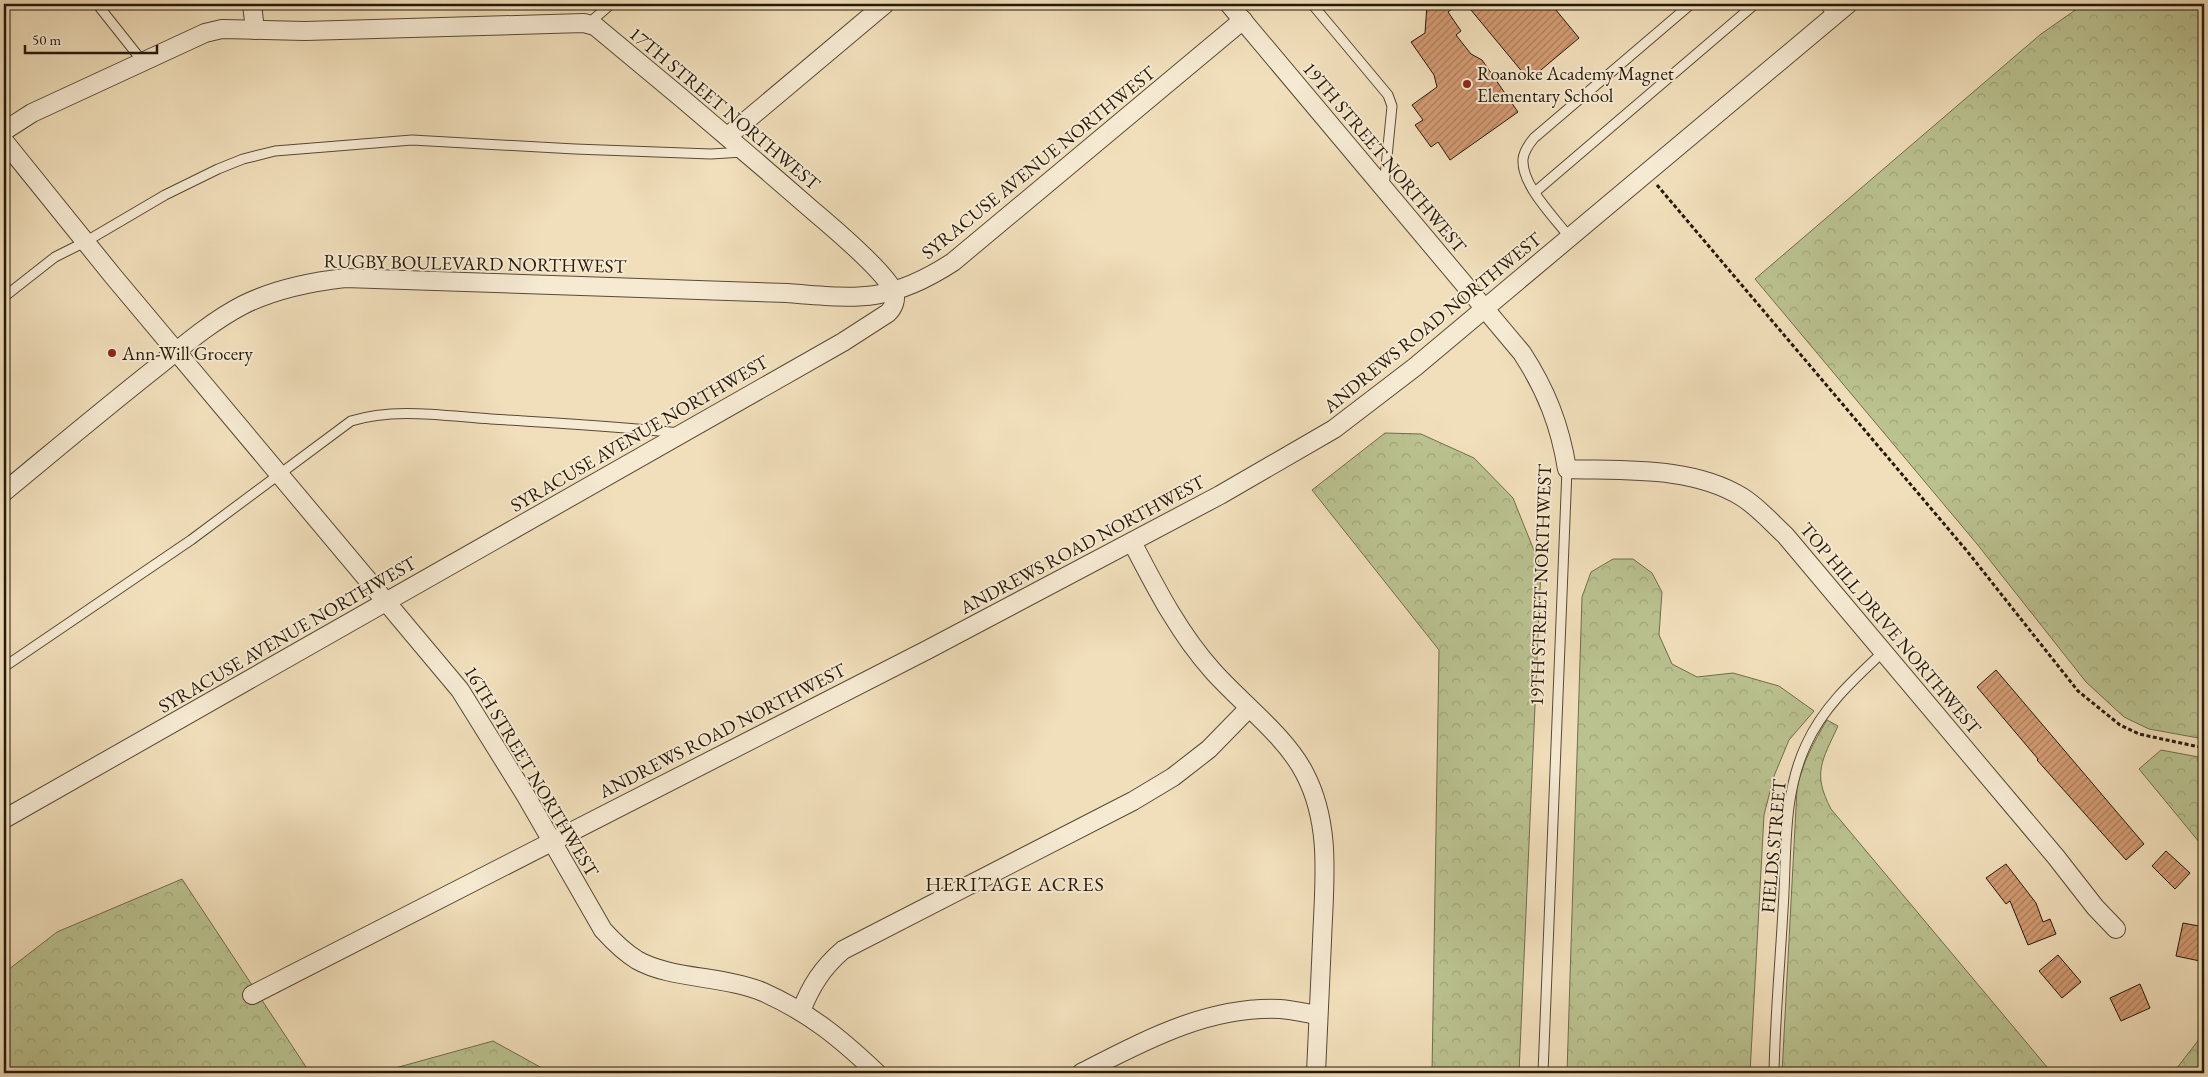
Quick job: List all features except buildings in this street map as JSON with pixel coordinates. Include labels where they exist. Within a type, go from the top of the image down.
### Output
[{"type":"street","points":[[252,4],[256,30]]},
{"type":"street","points":[[728,136],[885,4]]},
{"type":"street","name":"19TH STREET NORTHWEST","points":[[1229,4],[1522,353],[1541,382],[1554,412],[1567,469]]},
{"type":"street","name":"ANDREWS ROAD NORTHWEST","points":[[252,995],[927,650],[1220,495],[1334,429],[1415,367],[1647,173],[1829,10],[1848,4]]},
{"type":"street","name":"SYRACUSE AVENUE NORTHWEST","points":[[4,819],[681,434],[888,313],[893,308],[894,292],[930,277],[953,262],[1242,20]]},
{"type":"street","points":[[4,132],[32,113],[205,33],[222,29],[305,31],[588,24]]},
{"type":"street","name":"17TH STREET NORTHWEST","points":[[588,24],[595,26],[728,136],[856,249],[894,292]]},
{"type":"street","name":"16TH STREET NORTHWEST","points":[[4,140],[85,242],[460,690],[526,796],[603,930],[617,946],[638,960],[657,969],[747,987],[801,1011],[836,1034],[877,1073]]},
{"type":"street","name":"RUGBY BOULEVARD NORTHWEST","points":[[4,492],[208,327],[243,306],[281,290],[315,282],[345,278],[787,293],[845,297],[866,297],[894,292]]},
{"type":"street","name":"TOP HILL DRIVE NORTHWEST","points":[[1567,469],[1658,473],[1693,479],[1724,488],[1743,497],[1785,535],[2056,857],[2095,907],[2116,929]]},
{"type":"street","points":[[1132,542],[1190,643],[1212,670],[1292,754],[1305,772],[1316,797],[1323,824],[1325,863],[1316,1073]]},
{"type":"street","points":[[801,1011],[816,978],[828,963],[843,950],[1133,801],[1173,777],[1209,749],[1249,708]]},
{"type":"street","points":[[1081,1073],[1144,1041],[1185,1024],[1216,1015],[1248,1010],[1281,1009],[1318,1015]]},
{"type":"lane","points":[[97,4],[142,62]]},
{"type":"lane","points":[[588,24],[611,4]]},
{"type":"lane","points":[[1312,4],[1388,95],[1392,106],[1384,189]]},
{"type":"lane","points":[[1570,238],[1530,186],[1523,159],[1527,147],[1534,138],[1691,4]]},
{"type":"lane","points":[[1534,192],[1755,4]]},
{"type":"lane","points":[[4,297],[55,257],[85,242],[165,195],[243,159],[275,151],[412,140],[711,154],[746,152]]},
{"type":"lane","points":[[4,666],[183,546],[341,426],[367,416],[430,415],[637,428],[681,434]]},
{"type":"lane","name":"19TH STREET NORTHWEST","points":[[1543,1073],[1567,469]]},
{"type":"lane","name":"FIELDS STREET","points":[[1774,1073],[1787,833],[1794,777],[1806,743],[1825,713],[1846,687],[1883,652]]},
{"type":"path","points":[[1647,173],[1967,551],[2078,691],[2120,726],[2139,734],[2204,748]]},
{"type":"green space","points":[[2084,4],[2204,4],[2204,739],[2149,729],[2124,717],[2086,682],[1977,544],[1755,279],[2041,34]]},
{"type":"green space","points":[[1385,433],[1421,434],[1474,458],[1513,498],[1541,568],[1519,1073],[1432,1073],[1439,650],[1312,490]]},
{"type":"green space","points":[[1613,559],[1633,559],[1652,573],[1662,592],[1659,635],[1672,664],[1697,677],[1733,673],[1779,686],[1814,711],[1789,740],[1774,776],[1764,815],[1750,1073],[1567,1073],[1582,597],[1591,572]]},
{"type":"green space","points":[[1827,720],[1838,726],[1821,767],[1822,786],[1831,809],[2052,1073],[1782,1073],[1797,789],[1805,762]]},
{"type":"green space","points":[[2161,750],[2204,758],[2204,848],[2139,769]]},
{"type":"green space","points":[[182,879],[310,1073],[4,1073],[4,973],[57,932]]},
{"type":"green space","points":[[2204,1033],[2204,1073],[2173,1073]]},
{"type":"green space","points":[[493,1041],[551,1073],[377,1073]]},
{"type":"place","name":"Roanoke Academy Magnet Elementary School","points":[[1467,84]]},
{"type":"place","name":"Ann-Will Grocery","points":[[112,353]]},
{"type":"district","name":"HERITAGE ACRES","points":[[1015,884]]}]
